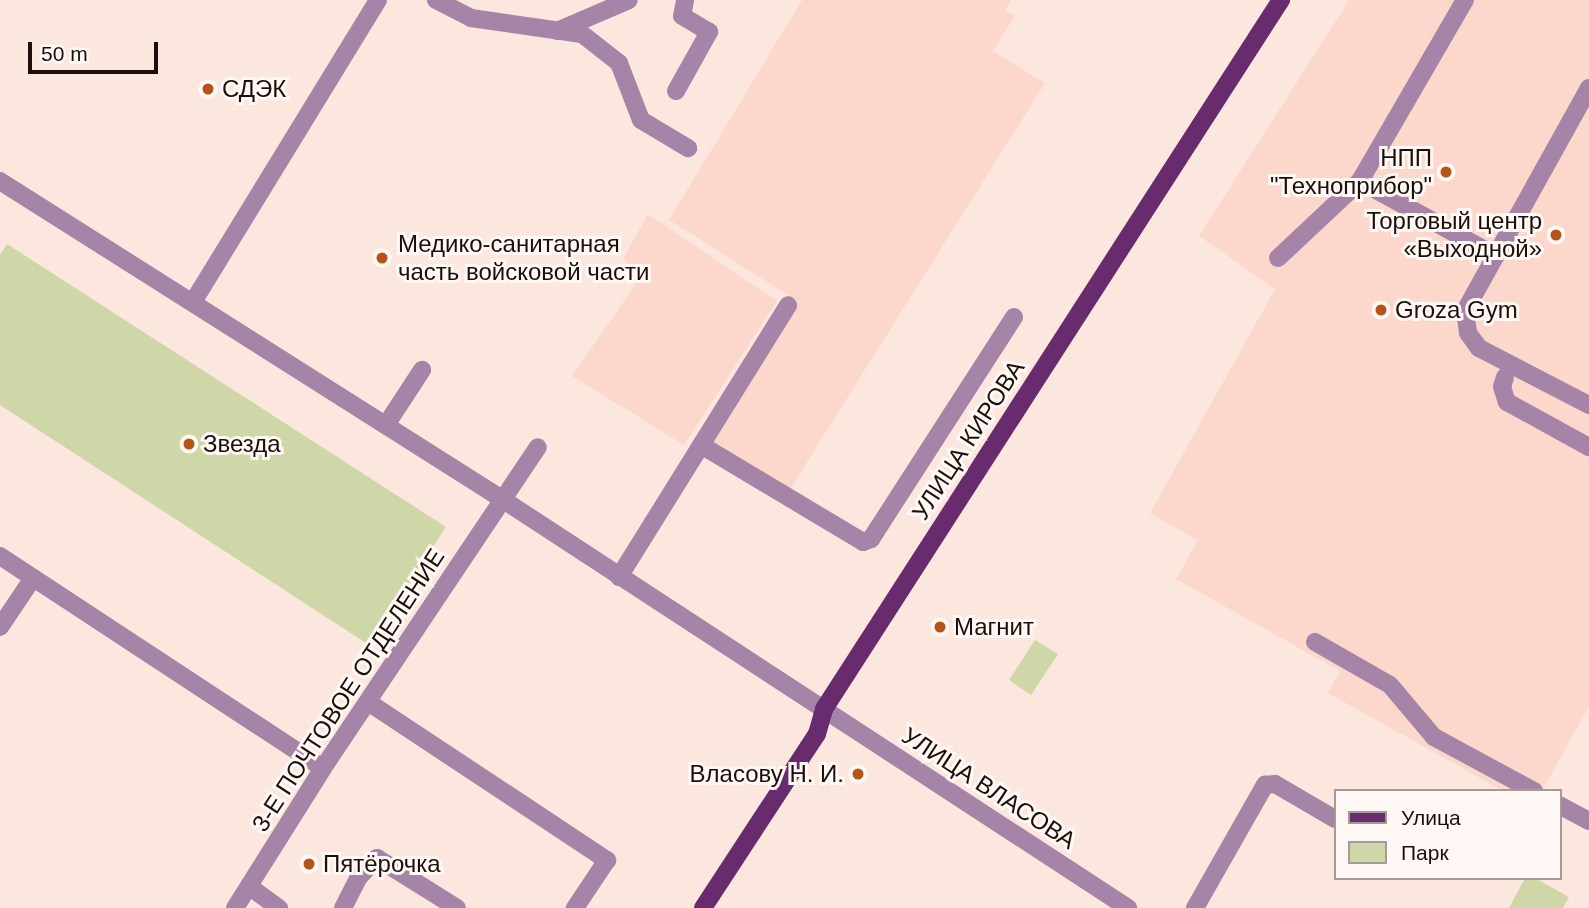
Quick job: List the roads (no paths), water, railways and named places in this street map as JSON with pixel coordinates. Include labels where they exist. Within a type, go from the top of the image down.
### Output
[{"type":"main road","name":"УЛИЦА КИРОВА","points":[[703,908],[817,734],[824,709],[1281,0]]},
{"type":"street","points":[[193,302],[378,0]]},
{"type":"street","points":[[436,0],[471,18],[582,34],[620,63],[641,120],[688,148]]},
{"type":"street","points":[[557,31],[629,0]]},
{"type":"street","points":[[676,91],[709,32],[682,16],[685,0]]},
{"type":"street","points":[[1278,258],[1360,181],[1465,0]]},
{"type":"street","points":[[1589,88],[1465,311],[1468,333],[1479,348],[1589,405]]},
{"type":"street","points":[[0,181],[502,499],[824,709]]},
{"type":"street","points":[[1360,181],[1496,256]]},
{"type":"street","points":[[619,577],[788,304]]},
{"type":"street","points":[[701,445],[863,542],[871,539],[1014,317]]},
{"type":"street","points":[[386,425],[422,370]]},
{"type":"street","points":[[1506,377],[1502,387],[1507,402],[1589,447]]},
{"type":"street","name":"3-Е ПОЧТОВОЕ ОТДЕЛЕНИЕ","points":[[236,908],[323,768],[538,447]]},
{"type":"street","points":[[0,556],[323,768]]},
{"type":"street","points":[[0,627],[33,578]]},
{"type":"street","points":[[1315,642],[1390,685],[1434,737],[1530,789]]},
{"type":"street","points":[[368,702],[607,860],[575,908]]},
{"type":"street","name":"УЛИЦА ВЛАСОВА","points":[[824,709],[1128,908]]},
{"type":"street","points":[[1195,908],[1265,785],[1275,784],[1334,818]]},
{"type":"street","points":[[1561,806],[1589,821]]},
{"type":"street","points":[[343,908],[359,877],[377,858],[457,908]]},
{"type":"street","points":[[250,887],[279,908]]},
{"type":"place","name":"СДЭК","points":[[208,89]]},
{"type":"place","name":"НПП \"Техноприбор\"","points":[[1446,172]]},
{"type":"place","name":"Торговый центр «Выходной»","points":[[1556,235]]},
{"type":"place","name":"Медико-санитарная часть войсковой части","points":[[382,258]]},
{"type":"place","name":"Groza Gym","points":[[1381,310]]},
{"type":"place","name":"Звезда","points":[[189,444]]},
{"type":"place","name":"Магнит","points":[[940,627]]},
{"type":"place","name":"Власову Н. И.","points":[[858,774]]},
{"type":"place","name":"Пятёрочка","points":[[309,864]]}]
